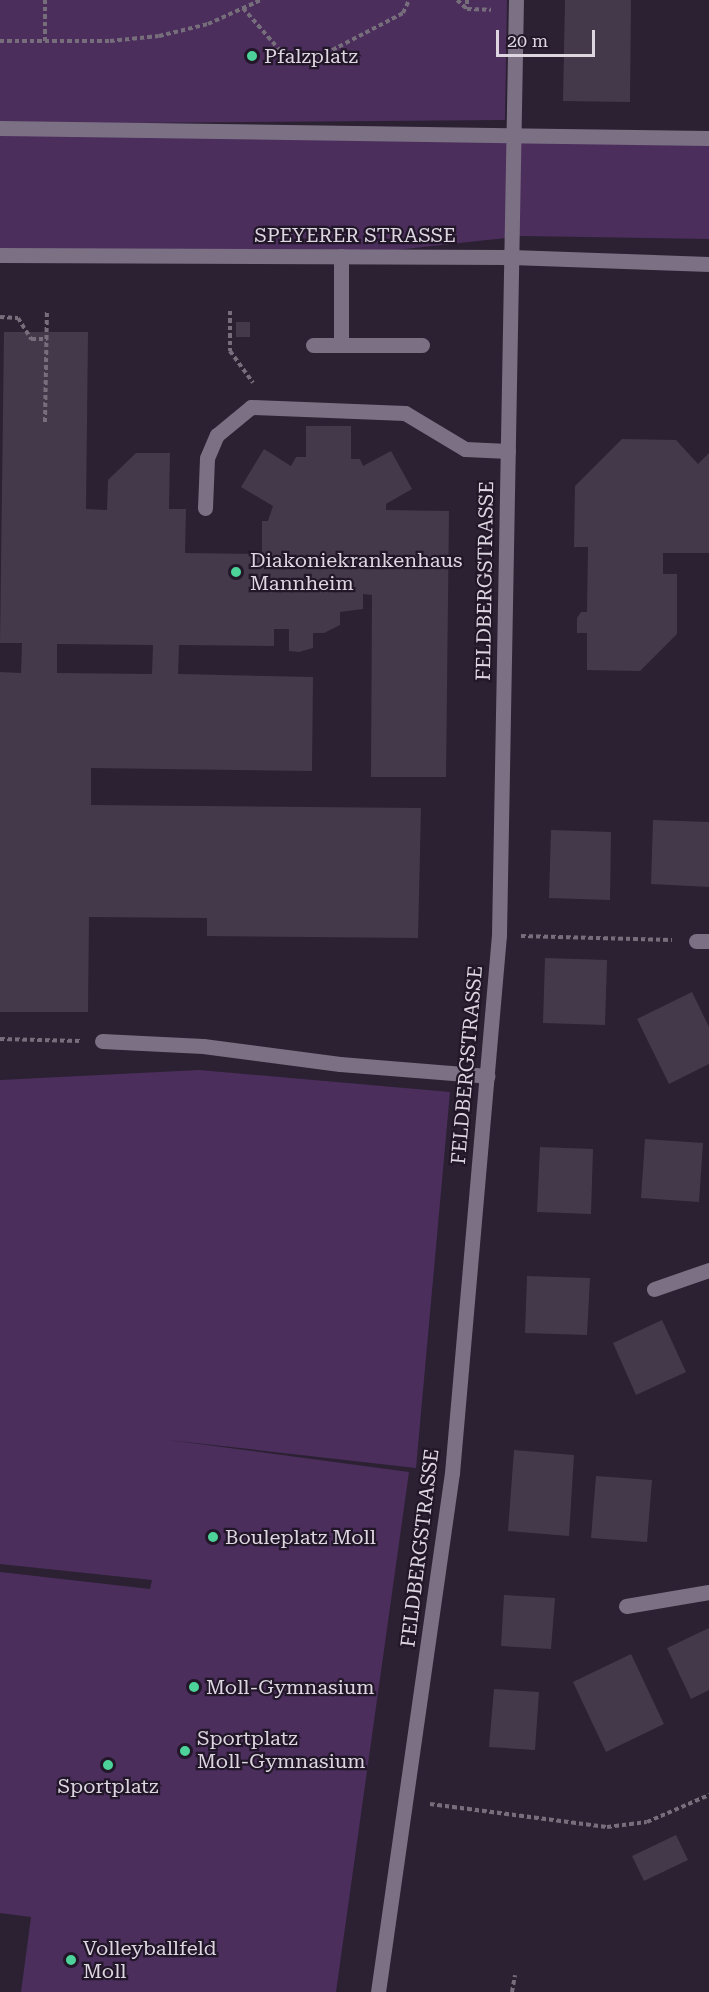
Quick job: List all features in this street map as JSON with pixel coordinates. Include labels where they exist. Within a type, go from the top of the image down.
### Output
[{"type":"street","points":[[514,135],[516,5]]},
{"type":"street","points":[[0,128],[709,138]]},
{"type":"street","name":"FELDBERGSTRASSE","points":[[378,1992],[408,1801],[452,1473],[499,935],[514,135]]},
{"type":"street","name":"SPEYERER STRASSE","points":[[0,255],[512,257],[709,264]]},
{"type":"street","points":[[341,256],[341,345]]},
{"type":"street","points":[[313,345],[422,345]]},
{"type":"street","points":[[206,508],[207,458],[216,435],[251,407],[356,408],[405,413],[465,449],[508,451]]},
{"type":"street","points":[[102,1041],[203,1046],[340,1064],[488,1076]]},
{"type":"street","points":[[654,1289],[709,1270]]},
{"type":"street","points":[[626,1606],[709,1592]]},
{"type":"path","points":[[45,0],[45,41]]},
{"type":"path","points":[[0,41],[159,36],[208,24],[261,0]]},
{"type":"path","points":[[243,8],[283,54],[319,57],[403,13],[409,0]]},
{"type":"path","points":[[457,0],[467,9],[516,5]]},
{"type":"path","points":[[467,0],[467,9]]},
{"type":"path","points":[[230,311],[230,351],[251,383],[258,384]]},
{"type":"path","points":[[45,422],[47,312]]},
{"type":"path","points":[[0,317],[18,318],[31,339],[47,339]]},
{"type":"path","points":[[499,935],[703,941]]},
{"type":"path","points":[[0,1039],[102,1041]]},
{"type":"path","points":[[408,1801],[607,1827],[647,1822],[709,1795]]},
{"type":"path","points":[[512,1992],[515,1975]]},
{"type":"shaded area","name":"Pfalzplatz","points":[[0,0],[507,0],[505,120],[0,124]]},
{"type":"shaded area","points":[[0,128],[709,138],[709,239],[523,236],[341,256],[0,255]]},
{"type":"shaded area","points":[[199,1070],[450,1092],[416,1468],[169,1440],[409,1472],[336,1992],[21,1992],[31,1917],[0,1913],[0,1572],[150,1589],[152,1580],[0,1564],[0,1080]]},
{"type":"building","points":[[565,0],[631,0],[630,102],[563,101]]},
{"type":"building","points":[[236,322],[250,322],[250,337],[236,337]]},
{"type":"building","points":[[4,332],[88,332],[86,509],[107,510],[108,480],[136,453],[170,453],[169,509],[186,509],[185,553],[262,554],[262,521],[268,521],[273,506],[241,487],[264,449],[291,466],[296,457],[306,457],[306,426],[351,426],[351,459],[360,459],[363,466],[391,451],[412,489],[386,504],[386,510],[449,511],[446,777],[371,777],[372,595],[363,594],[363,609],[340,612],[340,625],[324,633],[313,633],[313,648],[299,652],[289,651],[289,629],[274,629],[274,646],[179,645],[178,674],[313,677],[312,771],[91,768],[91,805],[421,808],[418,938],[207,936],[207,918],[89,917],[88,1012],[0,1012],[0,672],[21,673],[22,643],[0,643]],"holes":[[[57,644],[153,645],[152,674],[57,673]]]},
{"type":"building","points":[[622,439],[676,440],[698,464],[709,453],[709,553],[663,553],[663,574],[677,574],[677,634],[640,671],[587,670],[587,633],[577,633],[577,618],[581,612],[587,612],[588,547],[574,547],[575,486]]},
{"type":"building","points":[[653,820],[709,822],[709,887],[651,884]]},
{"type":"building","points":[[551,830],[611,832],[610,900],[549,898]]},
{"type":"building","points":[[545,958],[607,960],[605,1025],[543,1023]]},
{"type":"building","points":[[692,992],[709,1027],[709,1064],[669,1084],[637,1019]]},
{"type":"building","points":[[645,1139],[703,1143],[699,1202],[641,1198]]},
{"type":"building","points":[[540,1147],[593,1149],[591,1214],[537,1212]]},
{"type":"building","points":[[527,1276],[590,1278],[587,1335],[525,1333]]},
{"type":"building","points":[[662,1320],[686,1372],[636,1395],[613,1343]]},
{"type":"building","points":[[514,1450],[574,1455],[569,1536],[508,1531]]},
{"type":"building","points":[[596,1476],[652,1480],[647,1542],[591,1538]]},
{"type":"building","points":[[504,1595],[555,1598],[551,1649],[501,1646]]},
{"type":"building","points":[[709,1628],[709,1690],[691,1699],[667,1648]]},
{"type":"building","points":[[631,1654],[664,1724],[606,1752],[573,1682]]},
{"type":"building","points":[[494,1689],[539,1692],[535,1750],[489,1747]]},
{"type":"building","points":[[676,1835],[688,1860],[644,1881],[632,1856]]},
{"type":"place","name":"Pfalzplatz","points":[[252,56]]},
{"type":"place","name":"Diakoniekrankenhaus Mannheim","points":[[236,572]]},
{"type":"place","name":"Bouleplatz Moll","points":[[213,1537]]},
{"type":"place","name":"Moll-Gymnasium","points":[[194,1687]]},
{"type":"place","name":"Sportplatz Moll-Gymnasium","points":[[185,1751]]},
{"type":"place","name":"Sportplatz","points":[[108,1765]]},
{"type":"place","name":"Volleyballfeld Moll","points":[[71,1960]]}]
